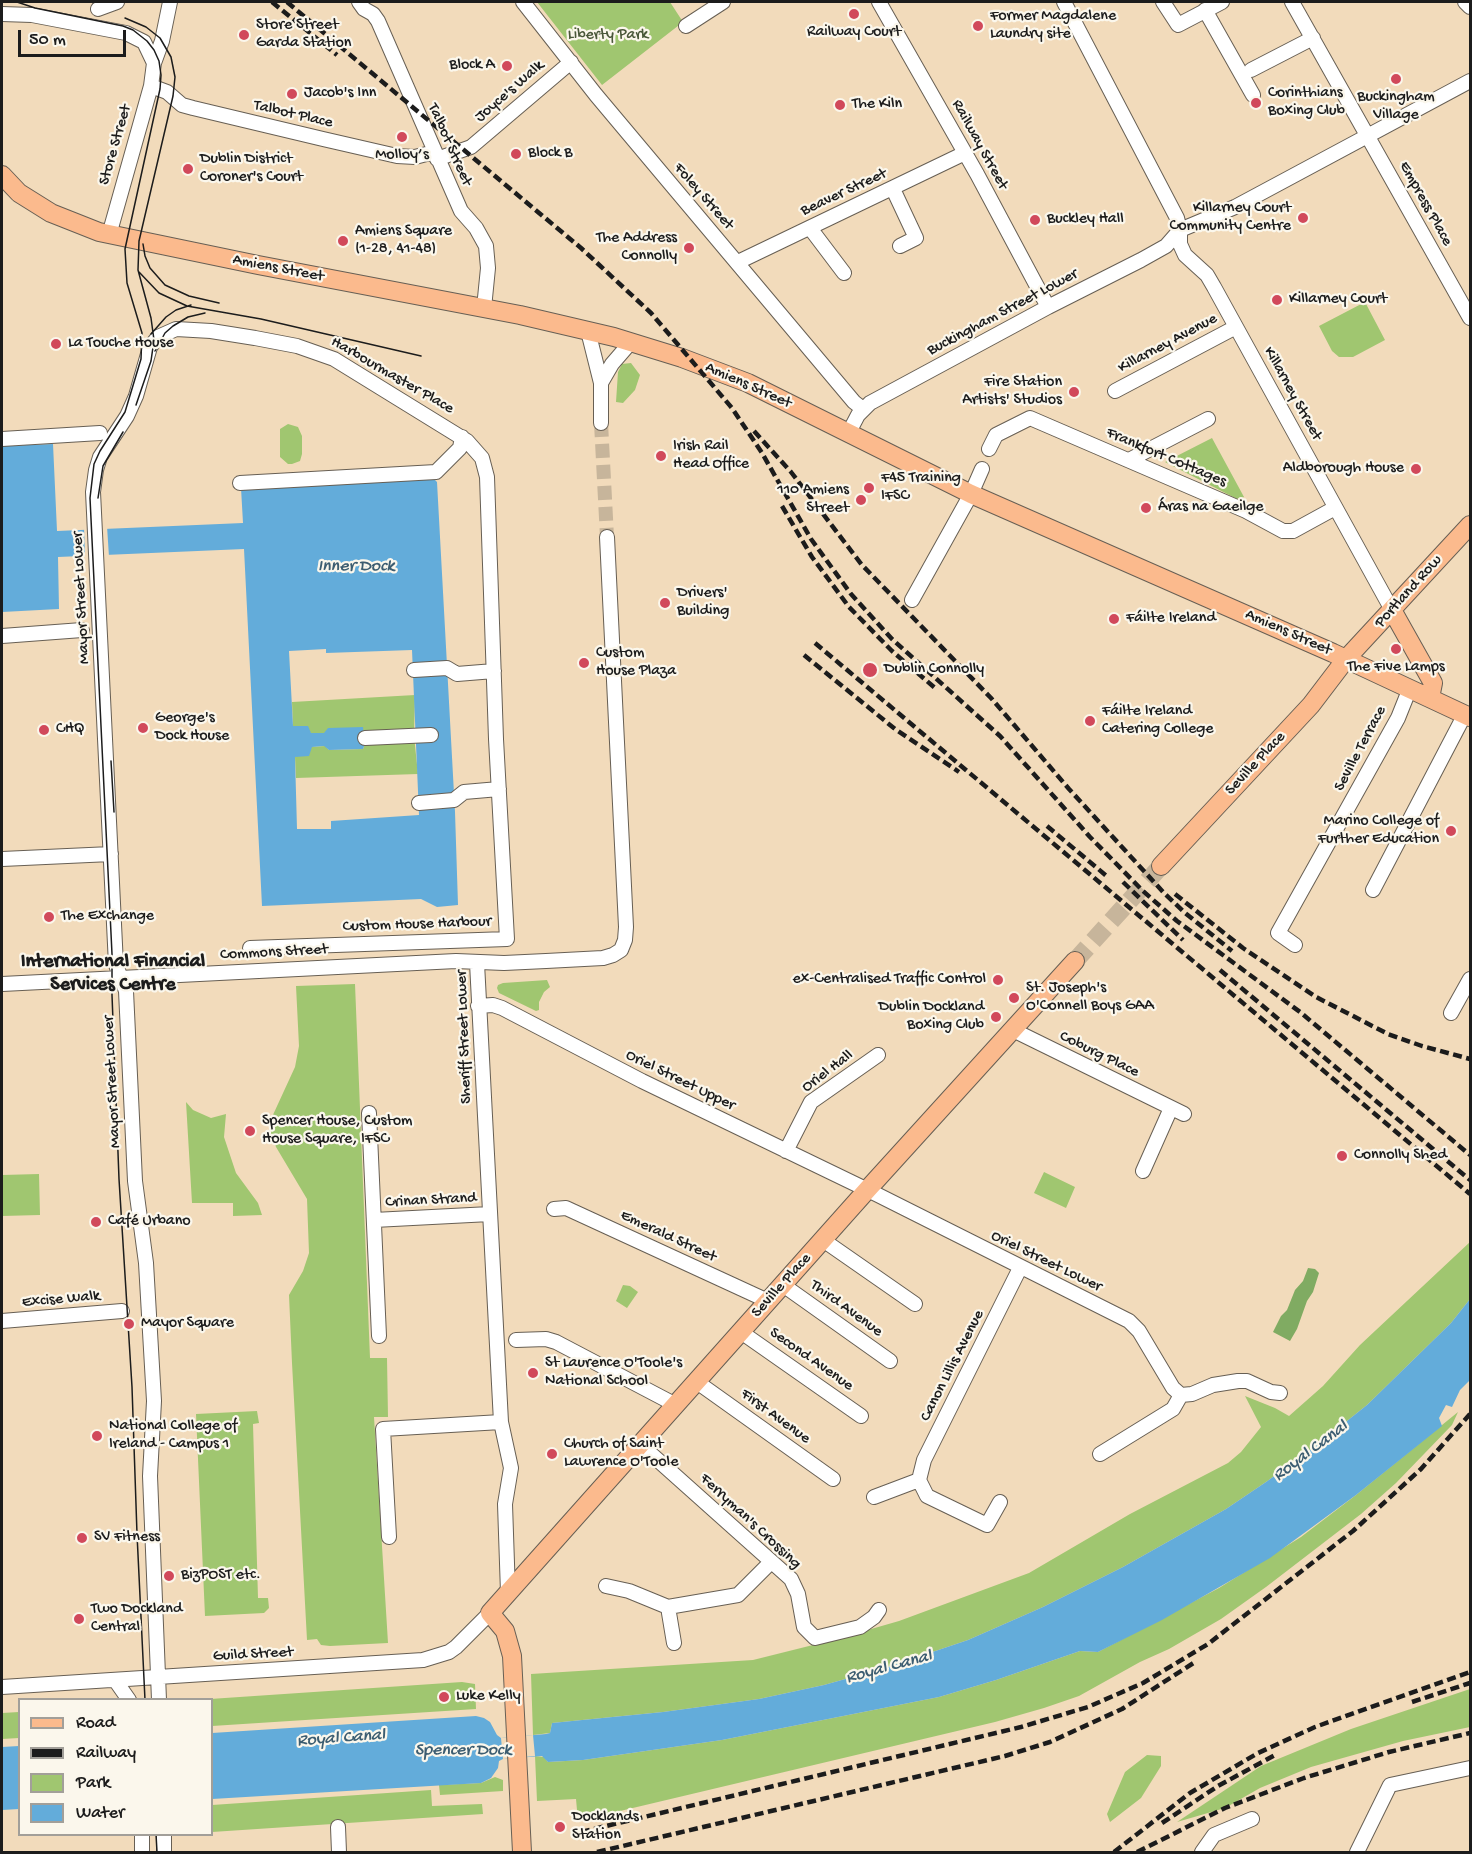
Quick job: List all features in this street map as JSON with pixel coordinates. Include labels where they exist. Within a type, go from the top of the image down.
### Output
[{"type":"main road","name":"Amiens Street","points":[[2,175],[10,193],[67,221],[109,235],[484,308],[588,331],[631,342],[739,380],[848,434],[890,452],[971,494],[1468,715]]},
{"type":"main road","name":"Portland Row","points":[[1346,659],[1470,525]]},
{"type":"main road","points":[[1392,610],[1433,683],[1430,698]]},
{"type":"main road","name":"Seville Place","points":[[1161,866],[1311,705],[1346,659]]},
{"type":"main road","name":"Seville Place","points":[[490,1613],[867,1190],[1076,961]]},
{"type":"main road","points":[[490,1613],[501,1626],[510,1647],[513,1662],[522,1852]]},
{"type":"street","points":[[98,9],[117,2]]},
{"type":"street","name":"Store Street","points":[[109,235],[151,86],[154,63],[162,41],[170,2]]},
{"type":"street","name":"Talbot Street","points":[[358,2],[378,21],[461,211],[476,228],[486,246],[489,268],[484,308]]},
{"type":"street","name":"Foley Street","points":[[524,2],[659,170],[862,409]]},
{"type":"street","points":[[686,26],[723,2]]},
{"type":"street","name":"Railway Street","points":[[879,2],[965,153],[1048,307]]},
{"type":"street","name":"Killarney Street","points":[[1064,2],[1177,218],[1180,244],[1185,255],[1207,275],[1392,610]]},
{"type":"street","points":[[1163,2],[1178,25],[1222,2]]},
{"type":"street","name":"Empress Place","points":[[1292,2],[1470,318]]},
{"type":"street","points":[[1465,2],[1470,7]]},
{"type":"street","points":[[1205,10],[1253,95]]},
{"type":"street","points":[[2,14],[32,15],[126,33],[144,42],[154,63]]},
{"type":"street","points":[[1251,70],[1313,38]]},
{"type":"street","name":"Joyce's Walk","points":[[436,155],[471,147],[571,62]]},
{"type":"street","name":"Buckingham Street Lower","points":[[862,409],[1048,307],[1166,246],[1180,230],[1235,207],[1470,81]]},
{"type":"street","name":"Talbot Place","points":[[151,86],[167,92],[182,105],[193,108],[397,156],[436,155]]},
{"type":"street","name":"Beaver Street","points":[[738,262],[965,153]]},
{"type":"street","points":[[893,189],[916,238],[900,246]]},
{"type":"street","points":[[810,228],[844,273]]},
{"type":"street","name":"Killarney Avenue","points":[[1115,391],[1236,327]]},
{"type":"street","name":"Harbourmaster Place","points":[[147,355],[154,340],[176,329],[211,331],[297,346],[339,362],[462,437],[482,458],[487,477],[490,563]]},
{"type":"street","points":[[588,331],[601,383],[601,423]]},
{"type":"street","points":[[601,383],[612,364],[631,342]]},
{"type":"street","name":"Mayor Street Lower","points":[[147,355],[136,396],[127,416],[100,457],[93,492],[116,965],[126,994],[134,1170],[146,1263],[154,1401],[150,1476],[159,1698]]},
{"type":"street","points":[[848,434],[862,409]]},
{"type":"street","name":"Frankfort Cottages","points":[[989,449],[996,435],[1030,418],[1246,511],[1283,531],[1293,531],[1335,508]]},
{"type":"street","points":[[1129,460],[1208,419]]},
{"type":"street","points":[[2,439],[100,433]]},
{"type":"street","points":[[240,483],[436,472],[442,469],[460,448],[462,437]]},
{"type":"street","points":[[912,600],[971,494],[982,469]]},
{"type":"street","name":"Sheriff Street Lower","points":[[508,1593],[505,1504],[511,1468],[501,1422],[477,963],[603,958],[613,956],[621,950],[625,940],[607,537]]},
{"type":"street","name":"Custom House Harbour","points":[[250,948],[507,939],[490,563]]},
{"type":"street","points":[[2,636],[82,630]]},
{"type":"street","points":[[414,670],[447,668],[457,674],[494,671]]},
{"type":"street","name":"Seville Terrace","points":[[1295,945],[1278,933],[1398,718],[1410,688]]},
{"type":"street","points":[[1373,890],[1468,715]]},
{"type":"street","points":[[365,738],[431,735]]},
{"type":"street","points":[[418,802],[454,800],[465,792],[499,789]]},
{"type":"street","points":[[2,859],[111,854]]},
{"type":"street","name":"Commons Street","points":[[2,984],[434,962],[477,963]]},
{"type":"street","points":[[1451,1013],[1470,979]]},
{"type":"street","name":"Oriel Street Upper","points":[[478,1006],[493,1005],[502,1008],[642,1081],[867,1190]]},
{"type":"street","name":"Coburg Place","points":[[1013,1030],[1178,1111],[1143,1171]]},
{"type":"street","name":"Oriel Hall","points":[[786,1151],[811,1102],[878,1055]]},
{"type":"street","name":"Crinan Strand","points":[[369,1113],[379,1336]]},
{"type":"street","name":"Oriel Street Lower","points":[[867,1190],[1135,1326],[1173,1388],[1181,1395]]},
{"type":"street","name":"Emerald Street","points":[[554,1209],[566,1208],[768,1301]]},
{"type":"street","name":"Crinan Strand","points":[[374,1220],[490,1214]]},
{"type":"street","points":[[824,1240],[915,1304]]},
{"type":"street","name":"Canon Lillis Avenue","points":[[919,1480],[924,1460],[1020,1268]]},
{"type":"street","name":"Third Avenue","points":[[783,1285],[890,1360]]},
{"type":"street","name":"Excise Walk","points":[[2,1321],[122,1311]]},
{"type":"street","name":"Second Avenue","points":[[741,1332],[861,1416]]},
{"type":"street","points":[[516,1340],[546,1339],[556,1342],[676,1406]]},
{"type":"street","points":[[1100,1454],[1173,1409],[1181,1395],[1192,1394],[1213,1385],[1238,1381],[1280,1393]]},
{"type":"street","name":"First Avenue","points":[[697,1382],[833,1479]]},
{"type":"street","points":[[389,1537],[383,1430],[501,1422]]},
{"type":"street","name":"Ferryman's Crossing","points":[[641,1444],[791,1579],[798,1594],[804,1627],[815,1638],[860,1627],[874,1617],[879,1610]]},
{"type":"street","points":[[874,1497],[919,1480],[927,1496],[987,1525],[1000,1502]]},
{"type":"street","points":[[606,1586],[629,1591],[668,1607],[738,1595],[771,1562]]},
{"type":"street","points":[[668,1607],[674,1643]]},
{"type":"street","name":"Guild Street","points":[[2,1687],[423,1660],[449,1652],[490,1613]]},
{"type":"street","points":[[115,1680],[128,1698]]},
{"type":"street","points":[[1357,1852],[1390,1785],[1470,1768]]},
{"type":"street","points":[[1202,1852],[1214,1835],[1252,1819]]},
{"type":"street","points":[[338,1827],[339,1852]]},
{"type":"street","points":[[142,1836],[142,1852]]},
{"type":"street","points":[[164,1836],[164,1852]]},
{"type":"green space","name":"Liberty Park","points":[[537,2],[670,2],[683,22],[602,85]]},
{"type":"green space","points":[[1365,302],[1385,340],[1353,357],[1339,357],[1332,351],[1319,326]]},
{"type":"green space","points":[[631,363],[640,375],[635,390],[623,403],[616,402],[618,372],[622,364]]},
{"type":"green space","points":[[288,424],[298,427],[302,436],[300,461],[292,464],[288,464],[280,457],[280,429]]},
{"type":"green space","points":[[1212,438],[1244,497],[1237,499],[1165,462]]},
{"type":"green space","points":[[415,695],[414,736],[418,774],[296,778],[295,757],[311,747],[325,746],[329,750],[363,749],[365,744],[293,727],[292,702]]},
{"type":"green space","points":[[547,980],[550,987],[544,992],[539,1002],[539,1010],[536,1011],[499,993],[497,988],[503,983]]},
{"type":"green space","points":[[355,984],[370,1358],[387,1358],[388,1417],[374,1417],[388,1643],[330,1646],[321,1645],[317,1639],[307,1640],[292,1363],[289,1295],[303,1271],[309,1253],[307,1199],[276,1147],[271,1133],[272,1117],[295,1067],[299,1046],[296,986]]},
{"type":"green space","points":[[186,1102],[193,1110],[211,1118],[226,1114],[224,1137],[236,1173],[258,1203],[262,1215],[233,1216],[233,1203],[192,1203]]},
{"type":"green space","points":[[1044,1172],[1075,1187],[1066,1208],[1034,1193]]},
{"type":"green space","points":[[39,1174],[40,1215],[2,1216],[2,1175]]},
{"type":"green space","points":[[1470,1242],[1470,1299],[1451,1323],[1367,1405],[1313,1448],[1226,1509],[1123,1567],[1043,1607],[968,1640],[888,1667],[824,1685],[759,1699],[663,1712],[552,1723],[550,1733],[533,1735],[531,1674],[753,1660],[899,1621],[1029,1573],[1130,1514],[1228,1463],[1241,1452],[1261,1427],[1245,1396],[1289,1416],[1323,1386],[1360,1345]]},
{"type":"green space","points":[[1308,1268],[1315,1269],[1319,1273],[1313,1292],[1290,1341],[1273,1332],[1281,1316],[1287,1310],[1295,1290],[1303,1281]]},
{"type":"green space","points":[[623,1285],[630,1286],[638,1292],[627,1308],[616,1301]]},
{"type":"green space","points":[[257,1411],[259,1423],[253,1424],[258,1598],[268,1598],[269,1608],[264,1613],[205,1616],[196,1414]]},
{"type":"green space","points":[[1458,1412],[1452,1425],[1396,1483],[1361,1514],[1266,1587],[1221,1619],[1079,1696],[995,1722],[578,1821],[576,1799],[537,1801],[535,1756],[544,1757],[548,1762],[583,1760],[722,1740],[939,1697],[1080,1651],[1098,1652],[1219,1588],[1301,1537]]},
{"type":"green space","points":[[462,1682],[475,1684],[476,1709],[213,1726],[213,1699]]},
{"type":"green space","points":[[1470,1689],[1470,1727],[1403,1741],[1311,1767],[1260,1788],[1225,1808],[1177,1822],[1261,1766],[1351,1729]]},
{"type":"green space","points":[[18,1712],[18,1738],[2,1739],[2,1713]]},
{"type":"green space","points":[[1147,1755],[1161,1756],[1161,1766],[1141,1798],[1110,1822],[1107,1814],[1125,1772]]},
{"type":"green space","points":[[495,1777],[503,1780],[503,1791],[440,1795],[439,1785],[481,1783]]},
{"type":"green space","points":[[431,1790],[432,1806],[482,1804],[483,1814],[213,1832],[213,1805]]},
{"type":"water","name":"Inner Dock","points":[[53,444],[57,531],[243,523],[241,488],[434,479],[437,482],[458,905],[437,907],[421,899],[262,906],[244,549],[58,557],[59,609],[2,612],[2,446]],"holes":[[[326,649],[326,653],[412,650],[419,815],[331,821],[331,829],[297,829],[295,757],[309,756],[312,747],[324,746],[329,750],[363,749],[365,744],[363,727],[328,728],[324,733],[311,733],[308,726],[293,726],[289,651]]]},
{"type":"water","name":"Spencer Dock","points":[[1470,1299],[1470,1380],[1460,1390],[1452,1407],[1446,1405],[1439,1418],[1442,1426],[1356,1495],[1270,1558],[1162,1620],[1098,1652],[1080,1651],[939,1697],[722,1740],[583,1760],[548,1762],[542,1756],[503,1759],[499,1761],[498,1768],[491,1778],[481,1783],[213,1799],[213,1733],[476,1716],[490,1722],[501,1738],[546,1734],[550,1733],[552,1723],[663,1712],[759,1699],[824,1685],[888,1667],[968,1640],[1043,1607],[1123,1567],[1226,1509],[1313,1448],[1367,1405],[1451,1323]]},
{"type":"water","points":[[18,1746],[18,1809],[2,1810],[2,1747]]},
{"type":"pier","points":[[107,526],[109,557],[85,558],[84,527]]},
{"type":"pier","points":[[533,1735],[535,1756],[503,1759],[501,1738]]},
{"type":"tunnel","points":[[601,423],[607,537]]},
{"type":"tunnel","points":[[1075,961],[1161,866]]},
{"type":"tram line","points":[[17,2],[133,30],[154,50],[159,61],[161,75],[160,89],[125,249],[127,283],[142,333],[141,359],[125,412],[94,464],[90,498],[112,954],[119,1179],[132,1387],[145,1698]]},
{"type":"tram line","points":[[125,18],[146,27],[160,38],[171,57],[175,77],[173,96],[139,241],[138,270],[151,318],[154,340],[151,361],[136,405]]},
{"type":"tram line","points":[[143,244],[150,268],[165,285],[189,296],[219,303]]},
{"type":"tram line","points":[[139,272],[159,293],[187,306],[261,319],[421,356]]},
{"type":"tram line","points":[[151,334],[166,317],[176,310],[191,305]]},
{"type":"tram line","points":[[155,351],[165,333],[173,326],[188,317],[205,313]]},
{"type":"tram line","points":[[98,498],[103,466],[123,432]]},
{"type":"tram line","points":[[111,761],[114,812]]},
{"type":"tram line","points":[[156,1836],[157,1852]]},
{"type":"railway","points":[[272,2],[337,55]]},
{"type":"railway","points":[[287,2],[581,248],[651,313],[732,408],[762,453],[811,539],[851,594],[892,639],[1000,736],[1090,837],[1143,891],[1177,921],[1300,1012],[1470,1155]]},
{"type":"railway","points":[[754,431],[791,472],[862,565],[991,698],[1069,789],[1164,893],[1232,951]]},
{"type":"railway","points":[[782,506],[812,557],[849,607],[892,651],[935,688]]},
{"type":"railway","points":[[815,643],[1470,1194]]},
{"type":"railway","points":[[804,655],[895,729],[959,772]]},
{"type":"railway","points":[[1047,826],[1109,878]]},
{"type":"railway","points":[[1123,882],[1183,940]]},
{"type":"railway","points":[[1175,894],[1243,948],[1316,997],[1388,1034],[1470,1059]]},
{"type":"railway","points":[[1220,970],[1470,1180]]},
{"type":"railway","points":[[581,1832],[1021,1727],[1088,1707],[1143,1683],[1208,1644],[1353,1531],[1421,1469],[1470,1414]]},
{"type":"railway","points":[[597,1852],[1005,1756],[1050,1742],[1122,1709],[1195,1662]]},
{"type":"railway","points":[[1114,1852],[1190,1793],[1258,1753],[1315,1727],[1470,1672]]},
{"type":"railway","points":[[1412,1702],[1470,1683]]},
{"type":"railway","points":[[1137,1852],[1225,1808],[1304,1778],[1389,1752],[1470,1733]]},
{"type":"railway","points":[[1162,1823],[1218,1786],[1275,1755]]},
{"type":"place","name":"Railway Court","points":[[854,14]]},
{"type":"place","name":"Former Magdalene Laundry site","points":[[978,26]]},
{"type":"place","name":"Store Street Garda Station","points":[[244,35]]},
{"type":"place","name":"Block A","points":[[507,66]]},
{"type":"place","name":"Buckingham Village","points":[[1396,79]]},
{"type":"place","name":"Jacob's Inn","points":[[292,94]]},
{"type":"place","name":"Corinthians Boxing Club","points":[[1256,103]]},
{"type":"place","name":"The Kiln","points":[[840,105]]},
{"type":"place","name":"Molloy’s","points":[[402,137]]},
{"type":"place","name":"Block B","points":[[516,154]]},
{"type":"place","name":"Dublin District Coroner's Court","points":[[188,169]]},
{"type":"place","name":"Killarney Court Community Centre","points":[[1303,218]]},
{"type":"place","name":"Buckley Hall","points":[[1035,220]]},
{"type":"place","name":"Amiens Square (1-28, 41-48)","points":[[343,241]]},
{"type":"place","name":"The Address Connolly","points":[[689,248]]},
{"type":"place","name":"Killarney Court","points":[[1277,300]]},
{"type":"place","name":"La Touche House","points":[[56,344]]},
{"type":"place","name":"Fire Station Artists' Studios","points":[[1074,392]]},
{"type":"place","name":"Irish Rail Head Office","points":[[661,456]]},
{"type":"place","name":"Aldborough House","points":[[1416,469]]},
{"type":"place","name":"F45 Training IFSC","points":[[869,488]]},
{"type":"place","name":"110 Amiens Street","points":[[861,500]]},
{"type":"place","name":"Áras na Gaeilge","points":[[1146,508]]},
{"type":"place","name":"Drivers' Building","points":[[665,603]]},
{"type":"place","name":"Fáilte Ireland","points":[[1114,619]]},
{"type":"place","name":"The Five Lamps","points":[[1396,649]]},
{"type":"place","name":"Custom House Plaza","points":[[584,663]]},
{"type":"place","name":"Dublin Connolly","points":[[870,670]]},
{"type":"place","name":"Fáilte Ireland Catering College","points":[[1090,721]]},
{"type":"place","name":"George's Dock House","points":[[143,728]]},
{"type":"place","name":"CHQ","points":[[44,730]]},
{"type":"place","name":"Marino College of Further Education","points":[[1451,831]]},
{"type":"place","name":"The Exchange","points":[[49,917]]},
{"type":"place","name":"ex-Centralised Traffic Control","points":[[998,980]]},
{"type":"place","name":"St. Joseph's O'Connell Boys GAA","points":[[1014,998]]},
{"type":"place","name":"Dublin Dockland Boxing Club","points":[[996,1017]]},
{"type":"place","name":"Spencer House, Custom House Square, IFSC","points":[[250,1131]]},
{"type":"place","name":"Connolly Shed","points":[[1342,1156]]},
{"type":"place","name":"Café Urbano","points":[[96,1222]]},
{"type":"place","name":"Mayor Square","points":[[129,1324]]},
{"type":"place","name":"St Laurence O'Toole's National School","points":[[533,1373]]},
{"type":"place","name":"National College of Ireland - Campus 1","points":[[97,1436]]},
{"type":"place","name":"Church of Saint Lawrence O'Toole","points":[[552,1454]]},
{"type":"place","name":"SV Fitness","points":[[82,1538]]},
{"type":"place","name":"BizPOST etc.","points":[[169,1576]]},
{"type":"place","name":"Two Dockland Central","points":[[79,1619]]},
{"type":"place","name":"Luke Kelly","points":[[444,1697]]},
{"type":"place","name":"Docklands Station","points":[[560,1827]]},
{"type":"district","name":"International Financial Services Centre","points":[[113,974]]},
{"type":"water label","name":"Royal Canal","points":[[1311,1452]]},
{"type":"water label","name":"Royal Canal","points":[[889,1668]]},
{"type":"water label","name":"Royal Canal","points":[[341,1739]]}]
